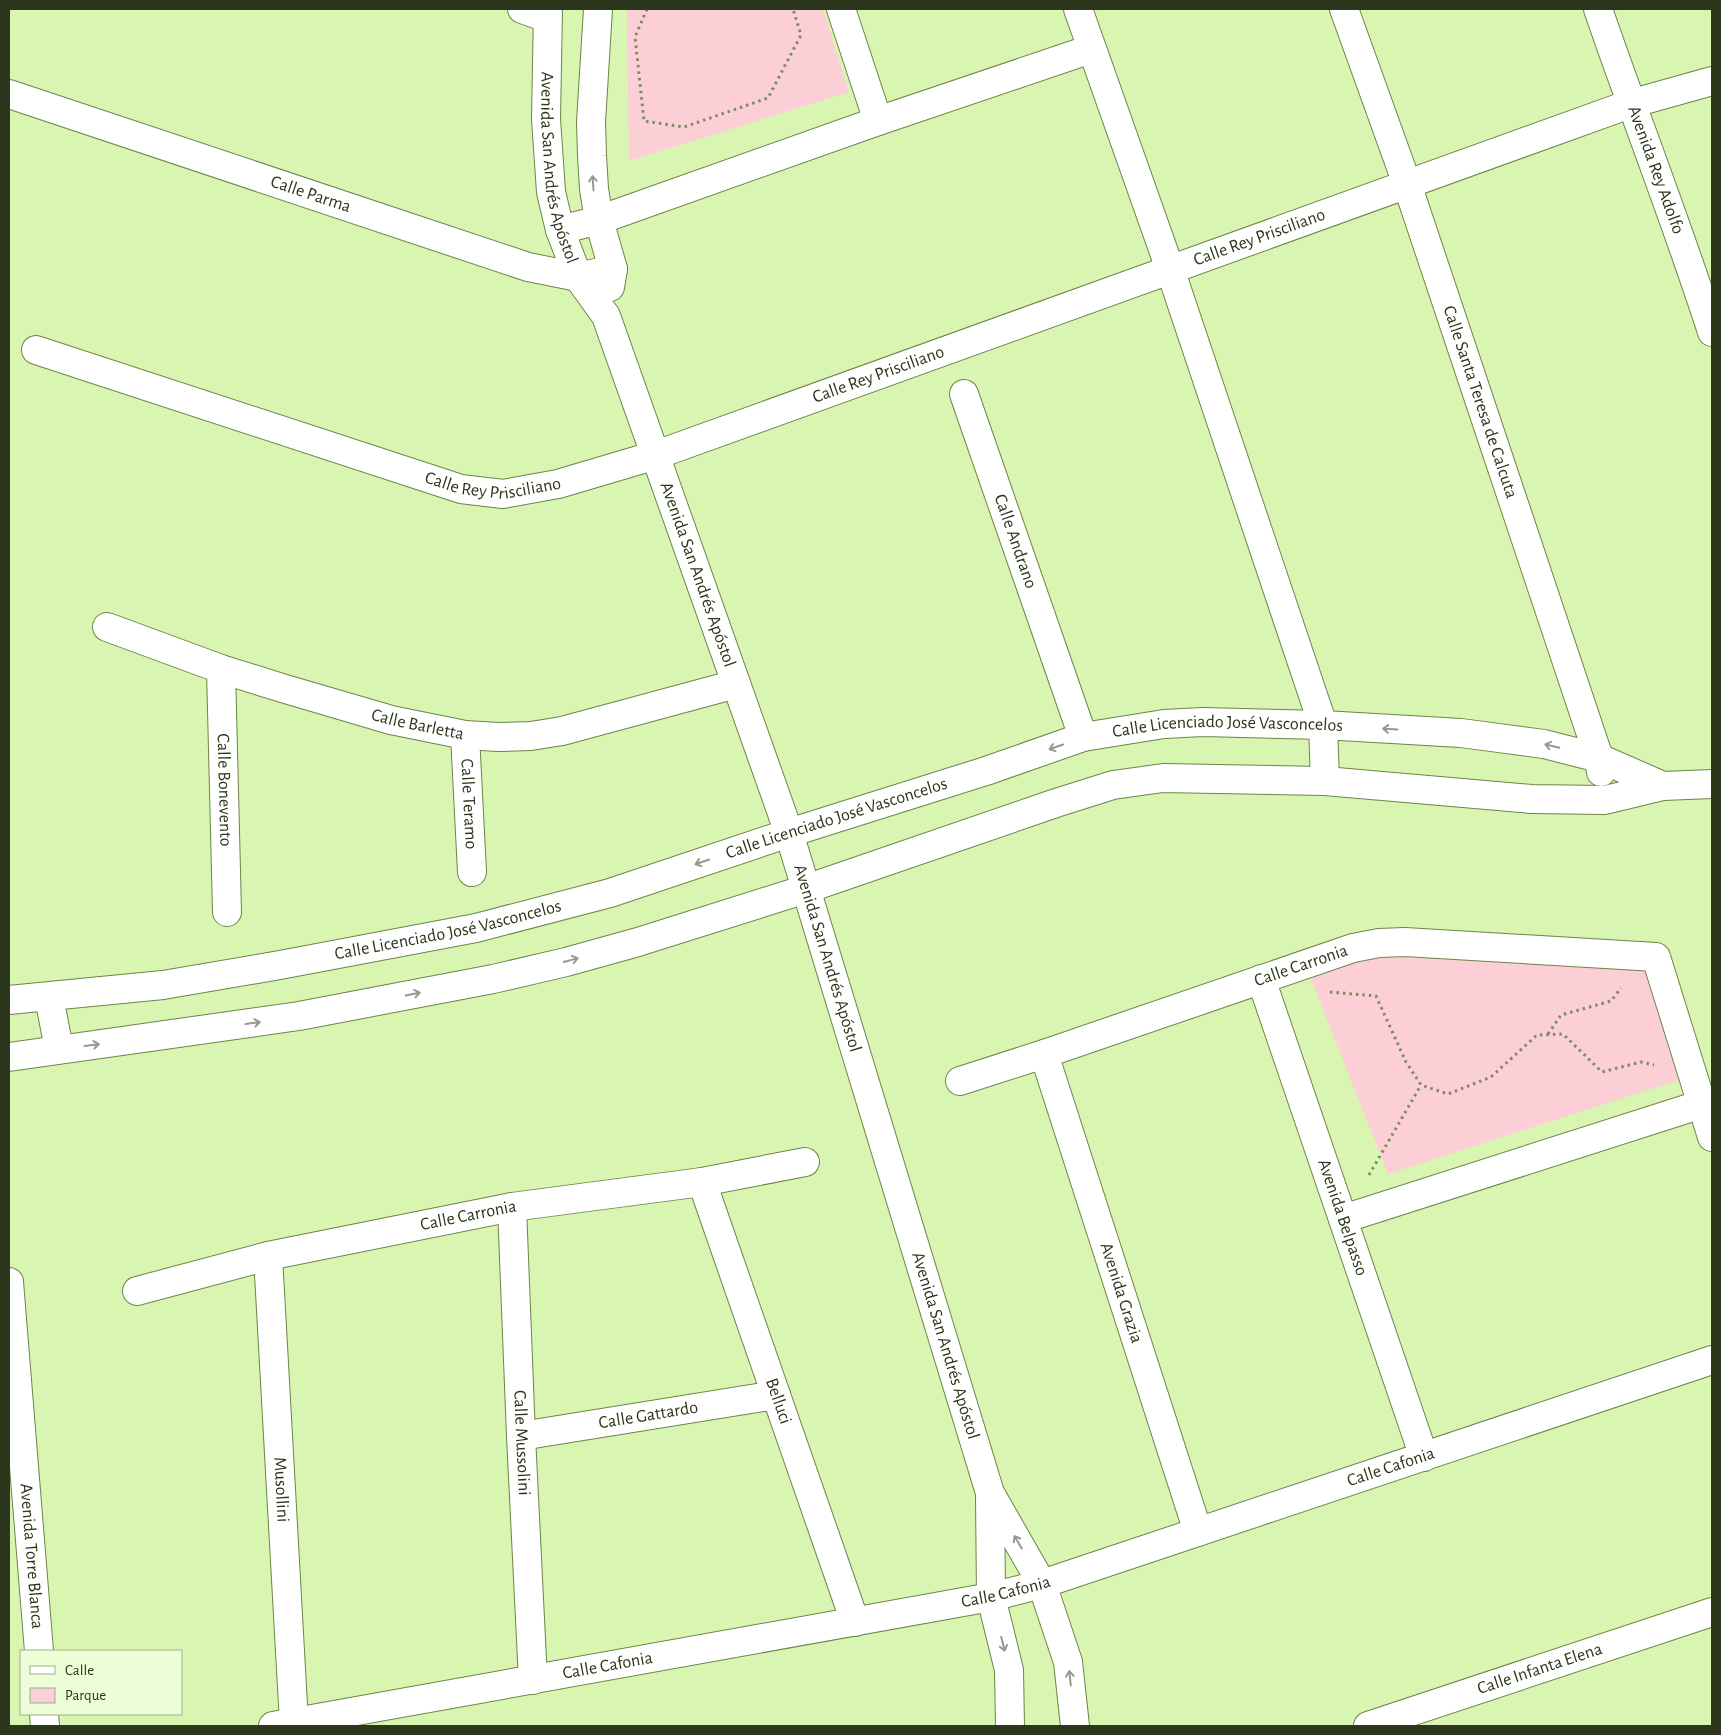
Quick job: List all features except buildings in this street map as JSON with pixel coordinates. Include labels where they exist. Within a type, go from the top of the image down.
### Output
[{"type":"street","points":[[522,9],[548,13]]},
{"type":"street","name":"Avenida San Andrés Apóstol","points":[[598,9],[591,122],[594,189],[599,220],[613,269],[606,316]]},
{"type":"street","points":[[841,9],[878,121]]},
{"type":"street","points":[[1078,9],[1170,270],[1323,725],[1325,781]]},
{"type":"street","name":"Calle Santa Teresa de Calcuta","points":[[1344,9],[1407,184],[1599,758],[1604,800]]},
{"type":"street","name":"Avenida Rey Adolfo","points":[[1598,9],[1630,104],[1706,293],[1712,332]]},
{"type":"street","name":"Avenida San Andrés Apóstol","points":[[548,13],[547,154],[551,192],[560,230],[578,278],[606,316],[789,833],[990,1494],[1042,1584],[1068,1662],[1075,1726]]},
{"type":"street","points":[[560,230],[599,220],[878,121],[1091,49]]},
{"type":"street","name":"Calle Rey Prisciliano","points":[[36,350],[461,488],[503,494],[558,484],[656,455],[1630,104],[1712,81]]},
{"type":"street","name":"Calle Parma","points":[[9,94],[505,261],[578,278],[613,269]]},
{"type":"street","name":"Calle Andrano","points":[[964,394],[1083,737]]},
{"type":"street","name":"Calle Barletta","points":[[107,627],[221,669],[391,720],[465,735],[531,736],[562,731],[736,684]]},
{"type":"street","name":"Calle Bonevento","points":[[221,669],[228,912]]},
{"type":"street","name":"Calle Licenciado José Vasconcelos","points":[[9,1000],[163,985],[476,928],[610,893],[789,833],[986,771],[1083,737],[1164,724],[1203,722],[1323,725],[1461,733],[1544,744],[1599,758],[1663,786]]},
{"type":"street","name":"Calle Teramo","points":[[465,735],[472,872]]},
{"type":"street","name":"Calle Licenciado José Vasconcelos","points":[[9,1057],[299,1016],[493,979],[638,942],[806,889],[1056,803],[1114,786],[1163,778],[1325,781],[1530,799],[1604,800],[1663,786],[1712,784]]},
{"type":"street","name":"Calle Carronia","points":[[960,1081],[1353,948],[1380,943],[1405,942],[1656,957]]},
{"type":"street","points":[[1656,957],[1712,1136]]},
{"type":"street","name":"Avenida Belpasso","points":[[1261,979],[1424,1457]]},
{"type":"street","points":[[49,996],[59,1049]]},
{"type":"street","name":"Avenida Grazia","points":[[1044,1054],[1198,1532]]},
{"type":"street","points":[[1343,1219],[1702,1104]]},
{"type":"street","name":"Calle Carronia","points":[[138,1291],[268,1256],[512,1207],[702,1182],[805,1162]]},
{"type":"street","name":"Belluci","points":[[702,1182],[854,1622]]},
{"type":"street","name":"Calle Mussolini","points":[[512,1207],[533,1680]]},
{"type":"street","name":"Musollini","points":[[268,1256],[284,1724]]},
{"type":"street","name":"Avenida Torre Blanca","points":[[9,1282],[39,1650]]},
{"type":"street","name":"Calle Cafonia","points":[[284,1724],[991,1597],[1042,1584],[1712,1360]]},
{"type":"street","name":"Calle Gattardo","points":[[521,1436],[776,1395]]},
{"type":"street","name":"Avenida San Andrés Apóstol","points":[[990,1494],[991,1597],[1009,1670],[1010,1726]]},
{"type":"street","name":"Calle Infanta Elena","points":[[1368,1726],[1712,1612]]},
{"type":"path","points":[[647,9],[635,37],[644,121],[684,127],[768,98],[801,35],[793,9]]},
{"type":"path","points":[[1548,1034],[1561,1015],[1611,1001],[1634,970],[1656,957]]},
{"type":"path","points":[[1322,990],[1376,996],[1406,1062],[1421,1085],[1448,1094],[1491,1077],[1537,1035],[1563,1034],[1602,1072],[1640,1062],[1659,1066]]},
{"type":"path","points":[[1343,1219],[1421,1085]]},
{"type":"green space","points":[[627,9],[823,9],[849,92],[629,161]]},
{"type":"green space","points":[[1383,954],[1652,959],[1688,1077],[1388,1174],[1310,977]]}]
